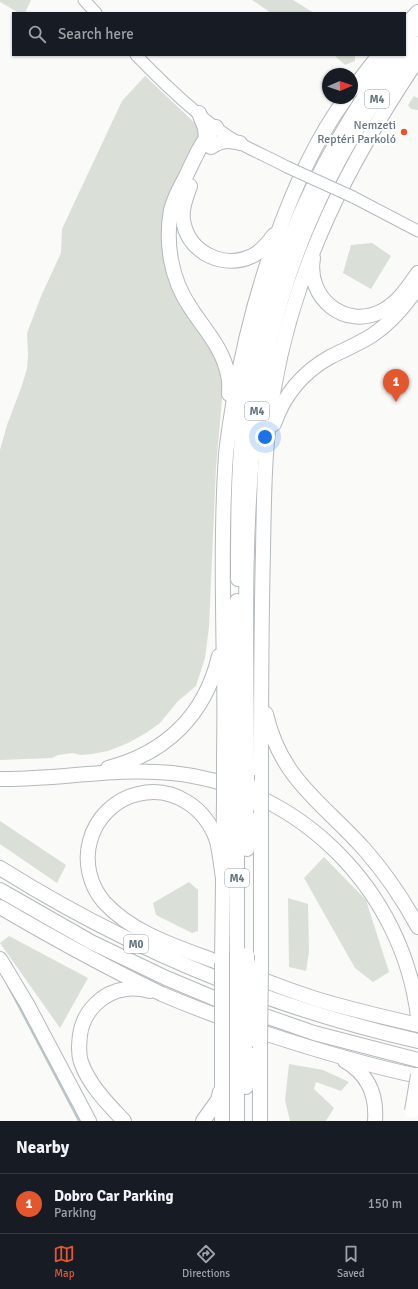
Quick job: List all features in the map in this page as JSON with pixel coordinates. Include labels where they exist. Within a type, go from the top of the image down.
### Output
[{"type":"highway","points":[[406,25],[418,12]]},
{"type":"highway","points":[[406,40],[418,25]]},
{"type":"highway","name":"M4","points":[[236,771],[247,569],[248,513],[255,425],[269,345],[283,294],[317,204],[362,121],[392,76],[418,44]]},
{"type":"highway","points":[[358,82],[378,56]]},
{"type":"highway","name":"M4","points":[[246,1121],[242,1040],[242,954],[236,804],[238,513],[244,423],[256,348],[274,282],[289,241],[307,197],[329,155],[352,115],[393,56]]},
{"type":"highway","points":[[260,1121],[262,552],[266,449],[274,388],[283,344],[297,292],[314,247],[347,175],[373,128],[418,59]]},
{"type":"highway","points":[[222,1121],[223,878],[236,804],[236,771],[224,678],[224,504],[226,453],[241,361],[252,312],[281,224],[295,190],[315,151],[342,104]]},
{"type":"highway","points":[[199,113],[205,128],[208,143],[180,187],[172,209],[169,230],[170,259],[178,286],[189,306],[220,350],[229,376],[231,422]]},
{"type":"highway","points":[[216,127],[210,132],[208,143],[190,186],[184,205],[184,224],[191,241],[212,258],[236,261],[253,256],[261,250],[281,224]]},
{"type":"highway","points":[[208,143],[225,141],[240,143]]},
{"type":"highway","points":[[314,247],[312,270],[316,289],[328,304],[346,315],[357,317],[368,316],[383,310],[400,296],[418,273]]},
{"type":"highway","points":[[266,449],[278,412],[298,382],[321,362],[358,344],[377,331],[396,315],[418,287]]},
{"type":"highway","points":[[76,774],[123,764],[140,758],[156,749],[172,737],[193,714],[214,676],[223,635]]},
{"type":"highway","points":[[262,668],[265,710],[274,741],[282,758],[296,780],[355,839],[396,888],[418,928]]},
{"type":"highway","points":[[0,779],[42,778],[76,774],[136,772],[172,773],[200,778],[244,791],[293,816],[338,852],[360,878],[382,909],[395,933],[406,963],[417,1011]]},
{"type":"highway","points":[[223,878],[218,846],[210,824],[193,805],[183,799],[168,794],[144,792],[120,801],[108,810],[98,821],[89,842],[88,869],[94,887],[103,902],[117,914],[138,928],[172,945],[308,996],[350,1009],[418,1025]]},
{"type":"highway","name":"M0","points":[[0,868],[66,908],[122,936],[214,978],[311,1012],[376,1031],[418,1041]]},
{"type":"highway","name":"M0","points":[[0,890],[105,949],[166,978],[216,999],[314,1033],[418,1060]]},
{"type":"highway","points":[[0,907],[80,952],[163,994],[244,1026],[337,1056],[418,1075],[411,1116]]},
{"type":"highway","points":[[0,959],[27,1004],[88,1121]]},
{"type":"highway","points":[[124,1121],[102,1097],[84,1070],[80,1060],[78,1047],[80,1029],[83,1020],[90,1010],[98,1002],[110,994],[126,989],[142,989],[163,994]]},
{"type":"highway","name":"M4","points":[[237,1121],[242,1040]]},
{"type":"highway","points":[[337,1056],[358,1070],[369,1085],[375,1102],[375,1121]]},
{"type":"highway","points":[[203,1121],[218,1100],[222,1075]]},
{"type":"highway","points":[[260,1087],[264,1121]]},
{"type":"main road","points":[[84,0],[95,12]]},
{"type":"main road","points":[[137,56],[199,113],[216,127],[240,143],[287,167],[353,197],[418,231]]},
{"type":"shaded area","points":[[0,0],[31,0],[25,12],[17,12],[0,2]]},
{"type":"shaded area","points":[[252,0],[293,0],[312,12],[270,12]]},
{"type":"shaded area","points":[[335,56],[355,56],[355,61],[345,65]]},
{"type":"shaded area","points":[[145,76],[197,125],[199,132],[197,140],[164,214],[162,230],[163,245],[217,359],[223,388],[216,467],[209,627],[205,658],[196,686],[178,701],[160,723],[128,743],[108,751],[92,754],[80,755],[73,753],[58,755],[52,758],[0,760],[0,450],[7,425],[27,369],[27,333],[42,294],[61,253],[62,229],[122,101]]},
{"type":"shaded area","points":[[414,96],[418,98],[418,110],[411,109],[408,105]]},
{"type":"shaded area","points":[[372,243],[391,256],[371,289],[343,273],[351,245]]},
{"type":"shaded area","points":[[0,821],[66,865],[57,883],[0,844]]},
{"type":"shaded area","points":[[324,857],[366,900],[389,972],[373,982],[355,968],[304,878]]},
{"type":"shaded area","points":[[189,882],[198,890],[198,931],[192,933],[156,915],[153,903]]},
{"type":"shaded area","points":[[288,898],[308,904],[309,952],[306,971],[289,967]]},
{"type":"shaded area","points":[[9,936],[88,978],[60,1028],[0,943]]},
{"type":"shaded area","points":[[289,1064],[323,1070],[349,1082],[341,1091],[316,1082],[314,1089],[334,1108],[326,1121],[290,1121],[285,1100]]},
{"type":"waterway","points":[[6,982],[79,1121]]},
{"type":"place","name":"Nemzeti Reptéri Parkoló","points":[[404,132]]},
{"type":"place","name":"Dobro Car Parking","points":[[396,402]]}]
